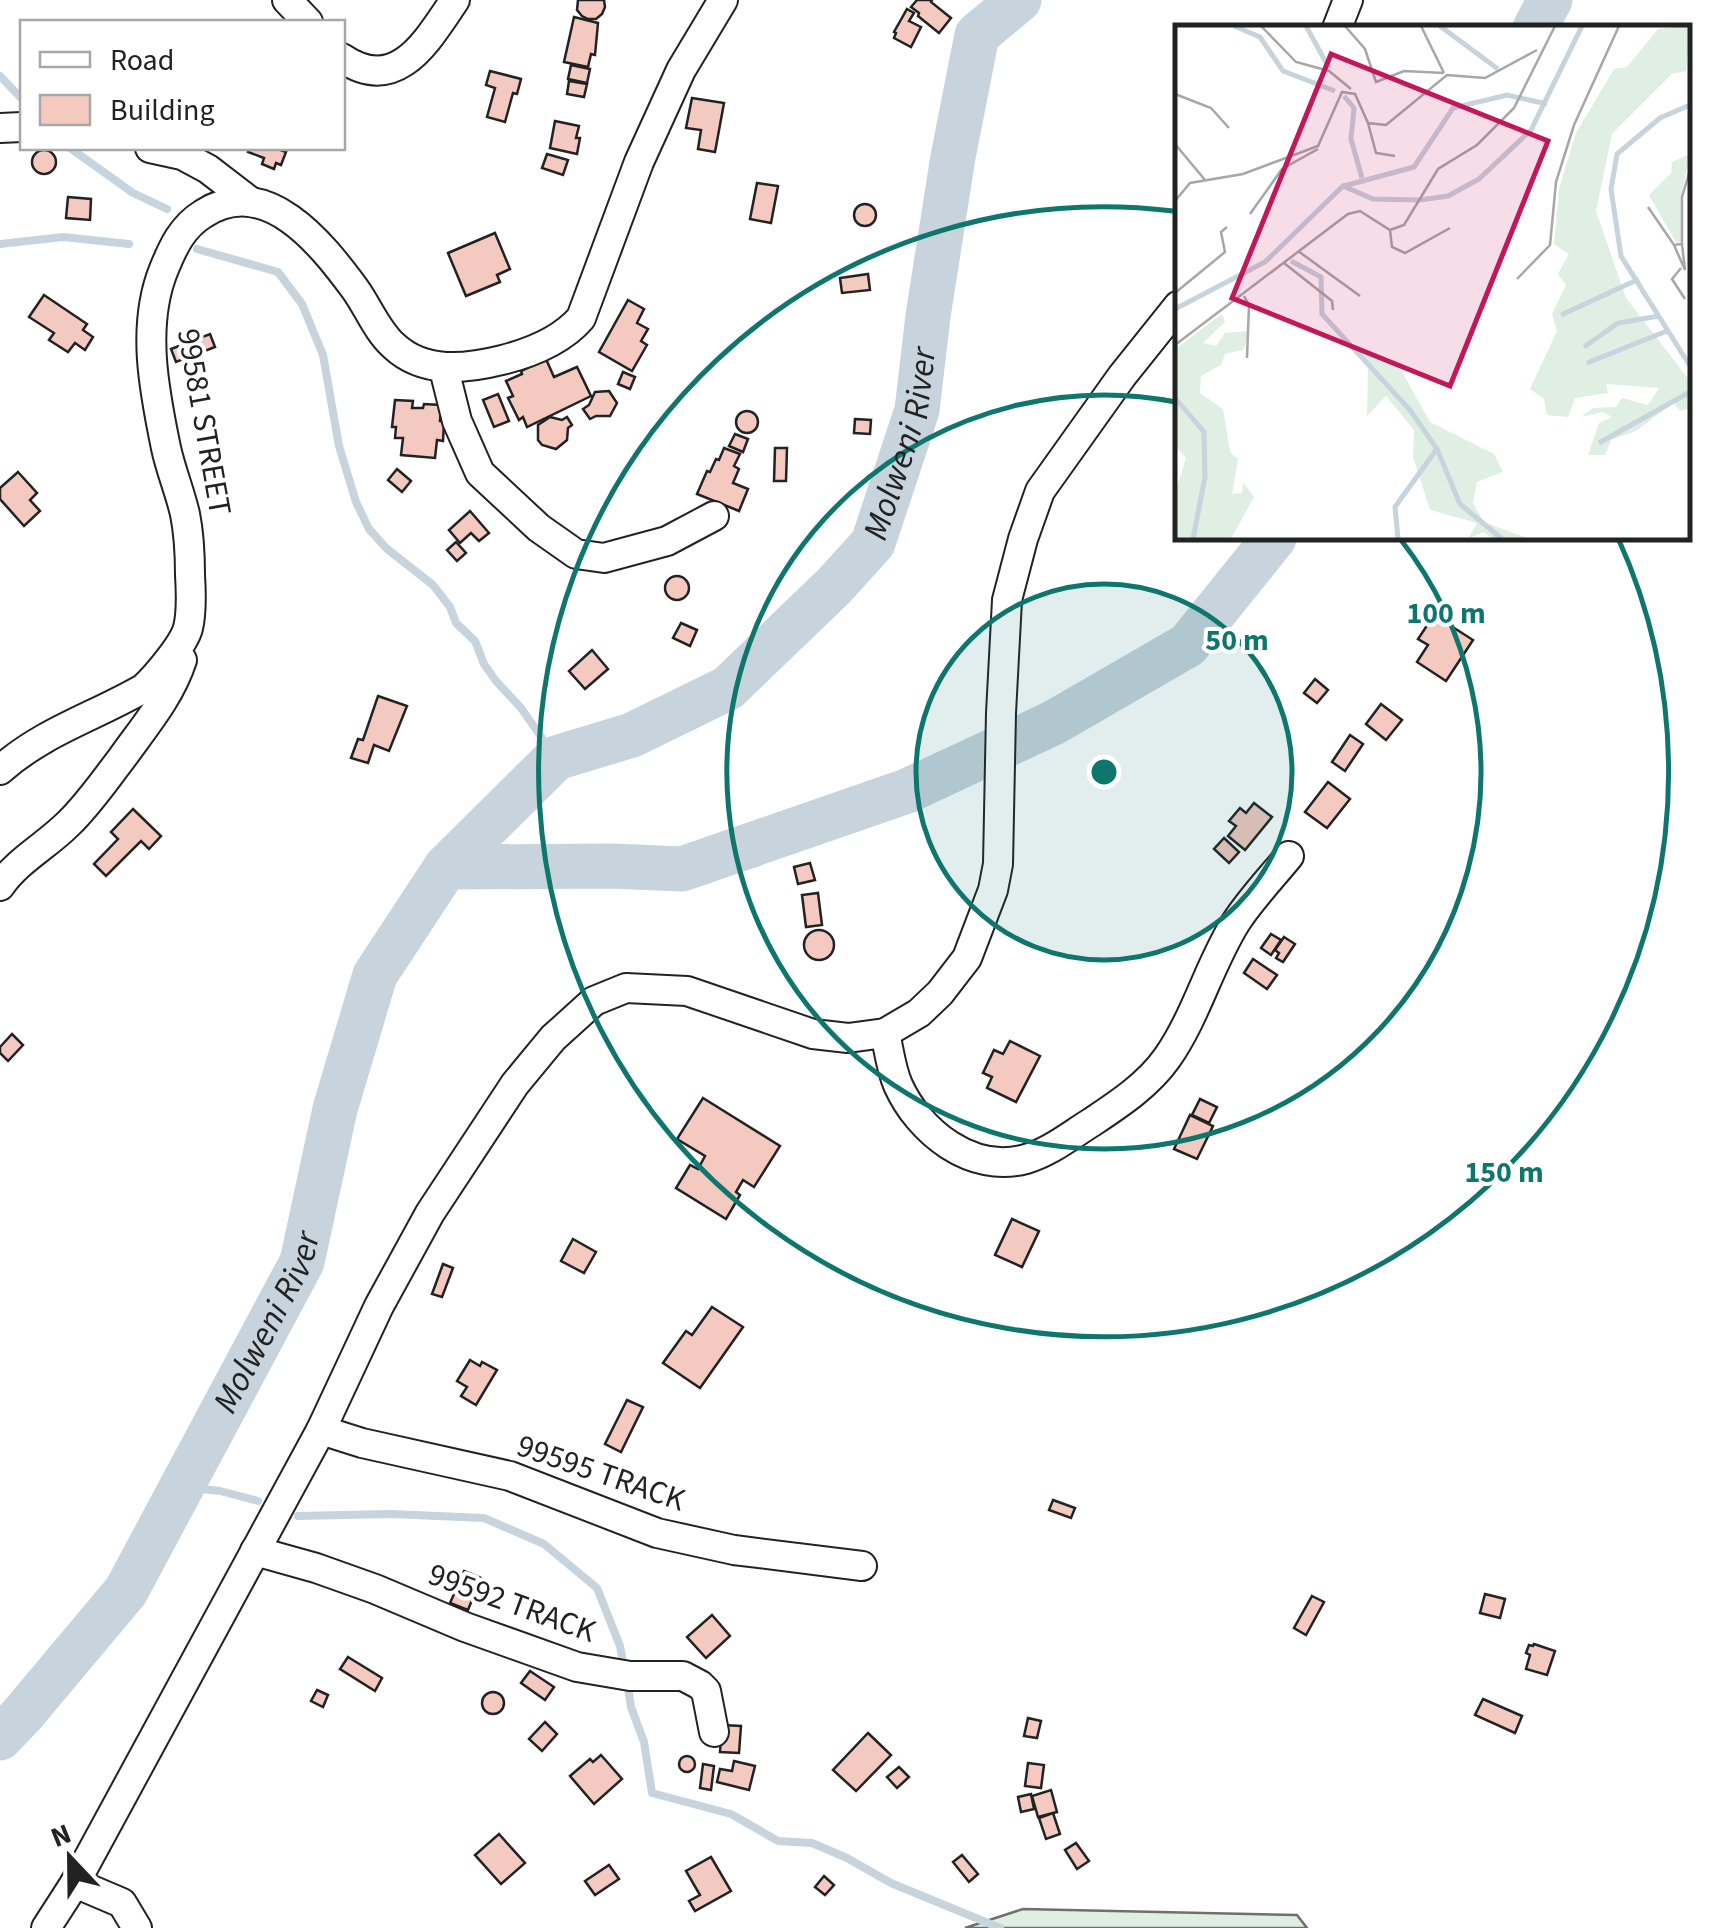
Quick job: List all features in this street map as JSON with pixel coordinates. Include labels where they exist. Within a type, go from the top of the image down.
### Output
[{"type":"street","points":[[287,0],[306,20]]},
{"type":"street","points":[[345,60],[382,70],[407,61],[424,45],[455,0]]},
{"type":"street","points":[[159,150],[182,155],[251,202],[294,220],[356,290],[394,346],[410,356],[444,369],[518,356],[566,333],[581,318],[639,162],[682,70],[723,0]]},
{"type":"street","points":[[1338,25],[1348,0]]},
{"type":"street","name":"99581 STREET","points":[[0,886],[15,868],[68,825],[153,716],[177,677],[188,630],[191,587],[186,515],[166,450],[151,320],[159,282],[181,232],[218,206],[251,202]]},
{"type":"street","points":[[46,1928],[256,1552],[430,1212],[515,1084],[553,1038],[594,1001],[626,988],[688,991],[813,1034],[848,1038],[886,1033],[919,1013],[940,994],[967,958],[993,890],[998,864],[1006,600],[1023,538],[1040,491],[1175,310]]},
{"type":"street","points":[[444,369],[457,421],[480,473],[540,528],[576,554],[604,558],[636,550],[667,541],[714,516]]},
{"type":"street","points":[[0,770],[48,735],[144,688],[156,678],[188,630]]},
{"type":"street","points":[[886,1033],[896,1080],[928,1128],[968,1156],[1007,1163],[1047,1150],[1146,1083],[1168,1058],[1236,922],[1288,856]]},
{"type":"street","name":"99595 TRACK","points":[[321,1430],[362,1444],[510,1476],[657,1533],[734,1550],[862,1566]]},
{"type":"street","name":"99592 TRACK","points":[[256,1552],[375,1589],[577,1667],[630,1676],[683,1676],[706,1691],[714,1732]]},
{"type":"street","points":[[74,1883],[122,1902],[137,1928]]},
{"type":"green space","points":[[1023,1909],[1297,1915],[1307,1928],[965,1928]]},
{"type":"building","points":[[578,0],[604,0],[605,7],[596,19],[588,19],[577,10]]},
{"type":"building","points":[[917,0],[932,0],[951,18],[939,33],[911,7]]},
{"type":"building","points":[[907,9],[914,13],[909,21],[921,27],[911,47],[894,38]]},
{"type":"building","points":[[574,17],[598,23],[595,55],[591,54],[588,67],[564,62]]},
{"type":"building","points":[[571,65],[590,69],[587,83],[568,79]]},
{"type":"building","points":[[490,71],[521,79],[505,122],[487,117],[495,88],[486,85]]},
{"type":"building","points":[[569,81],[587,84],[584,97],[567,94]]},
{"type":"building","points":[[692,98],[724,103],[715,152],[698,149],[701,130],[686,128]]},
{"type":"building","points":[[555,121],[579,126],[577,154],[550,148]]},
{"type":"building","points":[[44,150],[53,153],[53,171],[44,174],[35,171],[32,162],[35,153]]},
{"type":"building","points":[[248,152],[286,152],[281,165],[276,163],[274,169],[262,164],[264,158]]},
{"type":"building","points":[[547,154],[568,160],[563,175],[542,168]]},
{"type":"building","points":[[757,183],[778,186],[771,223],[750,219]]},
{"type":"building","points":[[68,197],[91,199],[90,220],[66,218]]},
{"type":"building","points":[[865,204],[873,207],[873,223],[865,226],[857,223],[854,215],[857,207]]},
{"type":"building","points":[[495,233],[510,269],[497,275],[500,282],[466,296],[448,253]]},
{"type":"building","points":[[868,274],[870,290],[842,293],[840,278]]},
{"type":"building","points":[[44,295],[87,324],[83,330],[93,337],[85,350],[75,343],[68,352],[49,340],[54,333],[29,317]]},
{"type":"building","points":[[628,300],[644,309],[637,323],[648,329],[641,341],[647,345],[632,371],[599,352]]},
{"type":"building","points":[[210,334],[215,347],[176,362],[171,349]]},
{"type":"building","points":[[546,359],[554,377],[577,367],[591,396],[527,427],[508,398],[513,396],[506,381]]},
{"type":"building","points":[[623,372],[635,377],[630,389],[618,384]]},
{"type":"building","points":[[609,391],[617,403],[610,416],[590,419],[583,409],[595,392]]},
{"type":"building","points":[[498,394],[509,421],[494,427],[483,400]]},
{"type":"building","points":[[395,400],[413,401],[412,408],[441,405],[443,441],[437,440],[435,458],[401,455],[403,438],[395,438],[396,427],[392,427]]},
{"type":"building","points":[[743,411],[751,411],[758,422],[751,433],[743,433],[736,426],[736,418]]},
{"type":"building","points":[[550,417],[567,417],[572,425],[567,440],[556,449],[538,440],[538,425]]},
{"type":"building","points":[[855,419],[871,420],[870,434],[854,433]]},
{"type":"building","points":[[735,434],[748,439],[743,452],[729,446]]},
{"type":"building","points":[[724,448],[740,454],[734,466],[739,469],[733,483],[748,489],[739,511],[697,494],[707,471],[719,460]]},
{"type":"building","points":[[775,448],[787,448],[786,481],[774,481]]},
{"type":"building","points":[[397,469],[411,481],[402,492],[388,480]]},
{"type":"building","points":[[18,472],[37,493],[30,500],[40,511],[24,526],[0,499],[0,488]]},
{"type":"building","points":[[470,511],[489,533],[479,541],[471,533],[460,543],[449,530]]},
{"type":"building","points":[[456,542],[466,553],[457,561],[447,550]]},
{"type":"building","points":[[677,576],[689,588],[677,600],[665,588]]},
{"type":"building","points":[[1434,615],[1473,640],[1446,681],[1417,662],[1428,645],[1418,639]]},
{"type":"building","points":[[681,623],[697,630],[690,646],[673,638]]},
{"type":"building","points":[[592,650],[608,669],[585,689],[569,671]]},
{"type":"building","points":[[1315,679],[1328,690],[1317,703],[1304,693]]},
{"type":"building","points":[[378,696],[407,706],[389,751],[374,745],[368,763],[351,758],[358,739],[363,740]]},
{"type":"building","points":[[1381,704],[1402,720],[1386,740],[1366,724]]},
{"type":"building","points":[[1350,735],[1363,744],[1345,771],[1332,762]]},
{"type":"building","points":[[1328,782],[1350,799],[1327,828],[1305,812]]},
{"type":"building","points":[[1254,803],[1272,817],[1245,850],[1228,836],[1236,826],[1229,821],[1240,808],[1246,813]]},
{"type":"building","points":[[133,809],[161,836],[149,849],[141,841],[106,876],[94,864],[118,839],[111,832]]},
{"type":"building","points":[[1224,838],[1239,852],[1229,863],[1214,849]]},
{"type":"building","points":[[810,863],[815,880],[798,884],[794,867]]},
{"type":"building","points":[[818,893],[822,925],[806,927],[802,895]]},
{"type":"building","points":[[819,930],[833,939],[834,945],[825,959],[819,960],[805,951],[804,945],[813,931]]},
{"type":"building","points":[[1271,934],[1281,940],[1271,955],[1261,948]]},
{"type":"building","points":[[1284,937],[1295,944],[1283,962],[1276,958],[1279,953],[1275,950]]},
{"type":"building","points":[[1253,959],[1277,975],[1267,989],[1244,973]]},
{"type":"building","points":[[12,1034],[23,1045],[8,1061],[0,1047]]},
{"type":"building","points":[[1010,1041],[1040,1056],[1016,1102],[987,1088],[992,1077],[983,1073],[994,1050],[1003,1054]]},
{"type":"building","points":[[703,1098],[780,1146],[754,1187],[743,1180],[736,1192],[740,1195],[726,1219],[676,1188],[690,1165],[698,1169],[705,1156],[677,1139]]},
{"type":"building","points":[[1200,1099],[1217,1107],[1209,1123],[1192,1115]]},
{"type":"building","points":[[1190,1115],[1213,1126],[1197,1159],[1174,1149]]},
{"type":"building","points":[[1012,1219],[1039,1231],[1022,1267],[995,1255]]},
{"type":"building","points":[[573,1239],[596,1252],[584,1273],[561,1261]]},
{"type":"building","points":[[443,1264],[453,1268],[442,1297],[432,1294]]},
{"type":"building","points":[[712,1307],[743,1327],[700,1388],[663,1363],[686,1331],[692,1335]]},
{"type":"building","points":[[470,1360],[497,1370],[476,1405],[461,1396],[467,1387],[457,1381]]},
{"type":"building","points":[[627,1400],[643,1407],[621,1452],[605,1444]]},
{"type":"building","points":[[1053,1500],[1075,1508],[1071,1518],[1049,1510]]},
{"type":"building","points":[[464,1571],[481,1578],[477,1588],[486,1592],[480,1604],[472,1600],[468,1610],[450,1603]]},
{"type":"building","points":[[1485,1594],[1505,1599],[1500,1618],[1480,1613]]},
{"type":"building","points":[[1312,1596],[1324,1602],[1306,1635],[1294,1628]]},
{"type":"building","points":[[712,1615],[730,1636],[706,1658],[687,1637]]},
{"type":"building","points":[[1529,1645],[1555,1651],[1547,1675],[1526,1669],[1530,1655],[1526,1653]]},
{"type":"building","points":[[348,1657],[382,1678],[375,1691],[340,1669]]},
{"type":"building","points":[[530,1671],[554,1687],[545,1700],[521,1683]]},
{"type":"building","points":[[317,1690],[328,1695],[323,1707],[311,1701]]},
{"type":"building","points":[[493,1692],[501,1695],[501,1711],[493,1714],[485,1711],[482,1703],[485,1695]]},
{"type":"building","points":[[1483,1699],[1522,1716],[1515,1733],[1475,1715]]},
{"type":"building","points":[[1028,1718],[1041,1721],[1037,1738],[1024,1736]]},
{"type":"building","points":[[545,1722],[557,1734],[542,1751],[529,1739]]},
{"type":"building","points":[[722,1725],[741,1726],[739,1753],[720,1752]]},
{"type":"building","points":[[868,1733],[891,1755],[856,1791],[833,1770]]},
{"type":"building","points":[[601,1755],[622,1779],[594,1804],[570,1776]]},
{"type":"building","points":[[687,1756],[695,1764],[687,1772],[679,1764]]},
{"type":"building","points":[[734,1761],[755,1766],[749,1790],[717,1782],[720,1769],[732,1771]]},
{"type":"building","points":[[1028,1763],[1044,1765],[1041,1788],[1025,1786]]},
{"type":"building","points":[[703,1764],[714,1766],[711,1790],[700,1788]]},
{"type":"building","points":[[899,1767],[909,1777],[897,1788],[887,1777]]},
{"type":"building","points":[[1051,1790],[1057,1812],[1038,1817],[1032,1796]]},
{"type":"building","points":[[1031,1794],[1034,1809],[1021,1812],[1018,1797]]},
{"type":"building","points":[[1053,1813],[1060,1834],[1046,1839],[1039,1818]]},
{"type":"building","points":[[499,1834],[525,1863],[501,1884],[475,1855]]},
{"type":"building","points":[[1076,1843],[1089,1861],[1077,1869],[1065,1850]]},
{"type":"building","points":[[962,1855],[978,1874],[969,1882],[953,1862]]},
{"type":"building","points":[[711,1857],[731,1891],[695,1911],[689,1901],[700,1895],[686,1871]]},
{"type":"building","points":[[609,1865],[619,1879],[595,1895],[585,1881]]},
{"type":"building","points":[[824,1876],[834,1885],[825,1895],[815,1887]]},
{"type":"waterway","name":"Molweni River","points":[[446,867],[556,758],[632,735],[728,688],[873,543],[917,410],[953,157],[977,35],[1019,0]]},
{"type":"waterway","name":"Molweni River","points":[[1537,25],[1550,0]]},
{"type":"waterway","points":[[0,76],[20,97]]},
{"type":"waterway","points":[[73,150],[133,193],[167,209]]},
{"type":"waterway","points":[[0,244],[63,237],[129,244]]},
{"type":"waterway","points":[[197,249],[278,272],[302,304],[323,355],[339,446],[356,502],[369,529],[386,548],[433,585],[450,607],[456,623],[475,641],[496,681],[521,708],[556,758]]},
{"type":"waterway","name":"Molweni River","points":[[0,1738],[126,1591],[302,1262],[335,1109],[375,975],[446,867],[682,869],[907,791],[1053,723],[1188,645],[1272,540]]},
{"type":"waterway","points":[[182,1487],[258,1501]]},
{"type":"waterway","points":[[298,1516],[484,1518],[544,1544],[597,1588],[620,1646],[624,1668]]},
{"type":"waterway","points":[[627,1682],[644,1742],[652,1793],[731,1814],[778,1841],[812,1843],[891,1883],[1000,1928]]}]
